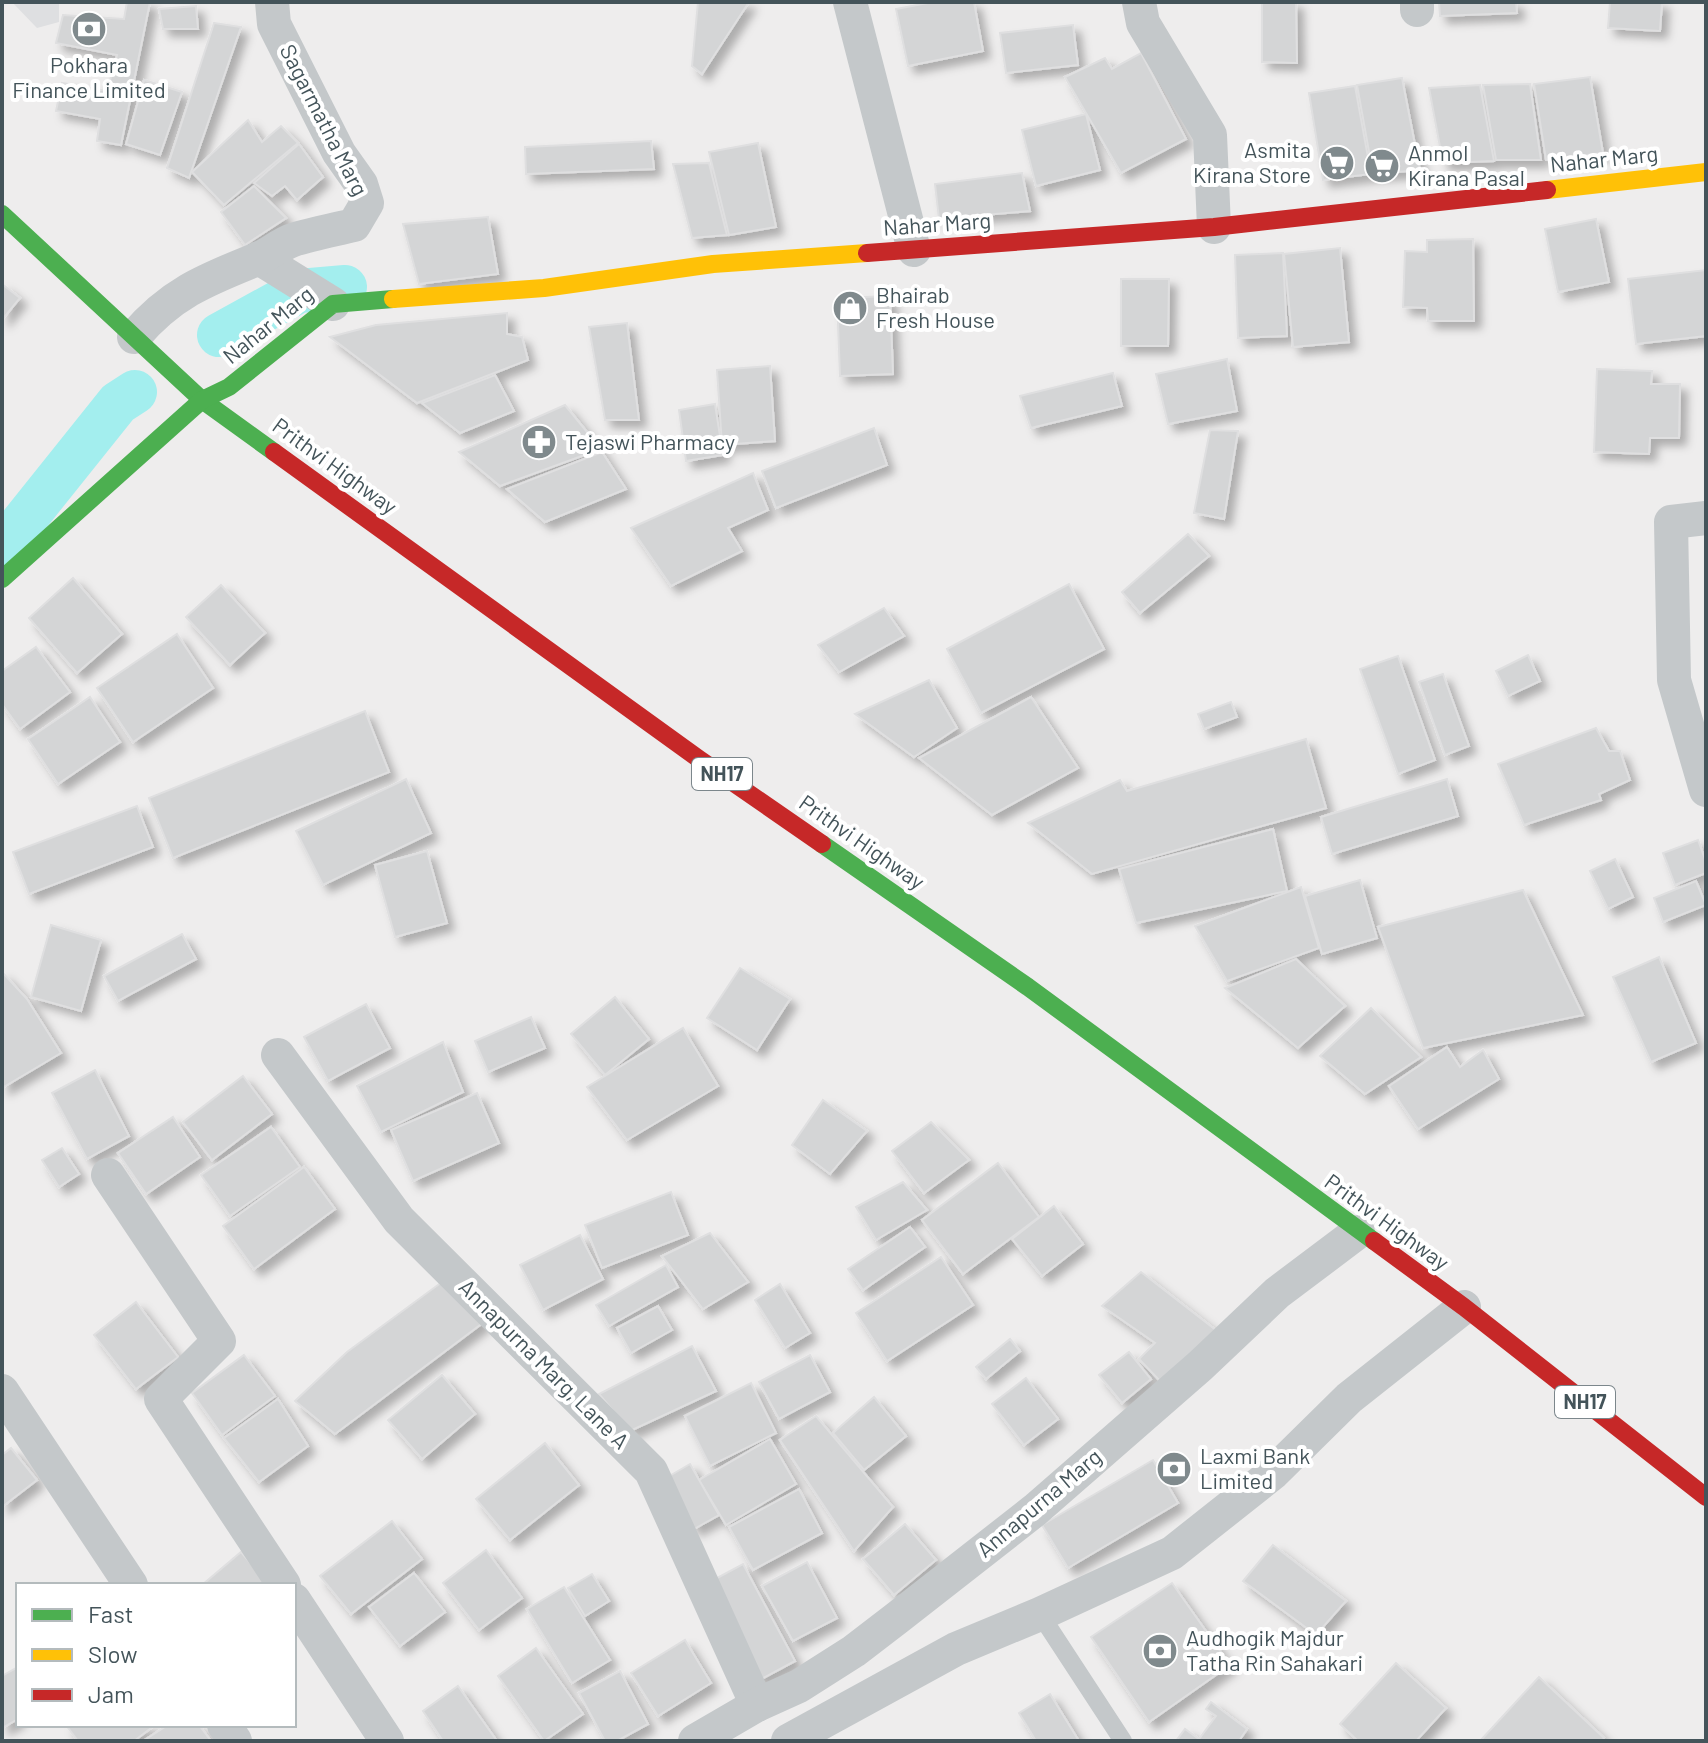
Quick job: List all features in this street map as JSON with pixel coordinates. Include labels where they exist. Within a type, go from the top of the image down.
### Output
[{"type":"main road","name":"Nahar Marg","points":[[2,579],[202,400],[229,387],[333,304],[544,288],[713,264],[1214,227],[1706,172]]},
{"type":"main road","name":"Prithvi Highway","points":[[2,214],[202,400],[699,759],[1028,987],[1464,1307],[1706,1497]]},
{"type":"street","name":"Sagarmatha Marg","points":[[134,337],[155,313],[187,290],[290,241],[354,225],[367,203],[361,184],[339,153],[274,24],[272,2]]},
{"type":"street","points":[[850,2],[914,250]]},
{"type":"street","points":[[1139,2],[1143,23],[1210,135],[1214,227]]},
{"type":"street","points":[[259,258],[333,304]]},
{"type":"street","points":[[1706,518],[1671,522],[1674,680],[1706,790]]},
{"type":"street","name":"Annapurna Marg, Lane A","points":[[278,1055],[399,1220],[651,1471],[757,1705]]},
{"type":"street","points":[[108,1175],[219,1341],[161,1399],[283,1583]]},
{"type":"street","name":"Annapurna Marg","points":[[695,1741],[757,1705],[799,1686],[854,1651],[922,1599],[1035,1510],[1200,1366],[1277,1293],[1358,1232]]},
{"type":"street","points":[[788,1741],[956,1649],[1172,1553],[1273,1473],[1349,1398],[1464,1307]]},
{"type":"street","points":[[2,1391],[130,1583]]},
{"type":"street","points":[[296,1603],[387,1741]]},
{"type":"lane","points":[[1040,1614],[1123,1741]]},
{"type":"shaded area","points":[[12,2],[59,2],[59,22],[37,28]]},
{"type":"building","points":[[127,2],[150,2],[121,145],[97,141],[100,119],[56,111],[62,83],[107,91],[117,55],[56,43],[63,15],[124,19]]},
{"type":"building","points":[[698,2],[749,2],[702,74],[692,66]]},
{"type":"building","points":[[933,2],[974,2],[983,51],[908,66],[896,9]]},
{"type":"building","points":[[1262,2],[1296,2],[1297,63],[1262,62]]},
{"type":"building","points":[[1439,2],[1516,2],[1517,13],[1440,16]]},
{"type":"building","points":[[1610,2],[1662,2],[1660,31],[1608,28]]},
{"type":"building","points":[[196,6],[198,29],[163,29],[159,9]]},
{"type":"building","points":[[214,23],[241,27],[189,178],[167,168]]},
{"type":"building","points":[[1073,25],[1078,65],[1006,73],[1000,33]]},
{"type":"building","points":[[1141,53],[1186,139],[1121,173],[1065,77],[1105,58],[1112,69]]},
{"type":"building","points":[[1590,77],[1603,153],[1546,160],[1534,84]]},
{"type":"building","points":[[1402,78],[1420,170],[1373,174],[1357,85]]},
{"type":"building","points":[[144,80],[182,92],[160,155],[126,144]]},
{"type":"building","points":[[1530,84],[1541,160],[1496,160],[1483,85]]},
{"type":"building","points":[[1480,85],[1494,161],[1443,163],[1429,88]]},
{"type":"building","points":[[1355,86],[1371,174],[1323,180],[1309,93]]},
{"type":"building","points":[[1086,114],[1100,170],[1036,186],[1022,130]]},
{"type":"building","points":[[248,120],[262,142],[281,126],[298,143],[224,205],[192,172]]},
{"type":"building","points":[[651,141],[654,169],[526,174],[525,147]]},
{"type":"building","points":[[758,143],[776,227],[729,235],[709,152]]},
{"type":"building","points":[[299,144],[323,177],[297,200],[285,186],[272,196],[254,183]]},
{"type":"building","points":[[709,163],[727,235],[692,238],[673,164]]},
{"type":"building","points":[[1022,173],[1030,211],[939,219],[935,184]]},
{"type":"building","points":[[254,186],[286,218],[245,245],[221,212]]},
{"type":"building","points":[[488,217],[498,274],[419,284],[403,224]]},
{"type":"building","points":[[1596,219],[1609,282],[1558,292],[1545,229]]},
{"type":"building","points":[[1473,239],[1474,321],[1428,321],[1427,308],[1403,307],[1405,251],[1427,252],[1427,240]]},
{"type":"building","points":[[1340,248],[1349,342],[1293,347],[1284,254]]},
{"type":"building","points":[[1283,253],[1287,336],[1238,338],[1235,255]]},
{"type":"building","points":[[1706,270],[1706,336],[1636,344],[1628,279]]},
{"type":"building","points":[[1121,279],[1169,279],[1168,346],[1121,346]]},
{"type":"building","points":[[2,284],[20,298],[2,320]]},
{"type":"building","points":[[890,296],[893,374],[840,376],[837,298]]},
{"type":"building","points":[[507,313],[507,334],[522,337],[528,360],[417,403],[330,337],[376,325]]},
{"type":"building","points":[[627,323],[639,420],[605,420],[589,327]]},
{"type":"building","points":[[1227,359],[1237,411],[1168,424],[1156,374]]},
{"type":"building","points":[[770,366],[775,441],[722,445],[717,370]]},
{"type":"building","points":[[1597,369],[1652,371],[1651,384],[1680,384],[1679,438],[1650,438],[1649,454],[1594,452]]},
{"type":"building","points":[[1113,373],[1122,406],[1031,428],[1020,396]]},
{"type":"building","points":[[495,375],[514,411],[460,433],[422,403]]},
{"type":"building","points":[[715,404],[723,455],[686,461],[679,410]]},
{"type":"building","name":"Tejaswi Pharmacy","points":[[565,405],[601,449],[500,486],[459,452]]},
{"type":"building","points":[[874,428],[887,465],[776,508],[762,471]]},
{"type":"building","points":[[1210,430],[1238,431],[1224,519],[1194,513]]},
{"type":"building","points":[[602,452],[626,489],[545,522],[507,489]]},
{"type":"building","points":[[753,473],[768,510],[728,528],[742,551],[671,586],[631,528]]},
{"type":"building","points":[[1188,534],[1209,556],[1140,613],[1122,592]]},
{"type":"building","points":[[73,578],[122,634],[77,673],[29,618]]},
{"type":"building","points":[[1069,584],[1104,649],[981,713],[947,649]]},
{"type":"building","points":[[221,585],[265,633],[230,665],[186,617]]},
{"type":"building","points":[[884,608],[904,636],[839,672],[818,645]]},
{"type":"building","points":[[177,634],[213,688],[133,742],[97,688]]},
{"type":"building","points":[[36,647],[70,692],[20,729],[2,704],[2,671]]},
{"type":"building","points":[[1528,655],[1540,681],[1508,696],[1496,671]]},
{"type":"building","points":[[1398,656],[1435,760],[1398,774],[1360,669]]},
{"type":"building","points":[[1443,674],[1469,746],[1445,755],[1419,682]]},
{"type":"building","points":[[929,680],[957,728],[914,757],[855,714]]},
{"type":"building","points":[[90,697],[120,742],[58,784],[28,739]]},
{"type":"building","points":[[1031,697],[1078,768],[992,815],[919,758]]},
{"type":"building","points":[[1231,702],[1237,717],[1204,729],[1198,714]]},
{"type":"building","points":[[365,711],[389,772],[173,858],[149,798]]},
{"type":"building","points":[[1596,728],[1609,751],[1620,751],[1630,780],[1599,794],[1601,800],[1524,825],[1498,764]]},
{"type":"building","points":[[1306,739],[1326,808],[1092,874],[1028,823],[1120,780],[1127,791]]},
{"type":"building","points":[[406,779],[431,833],[323,885],[296,831]]},
{"type":"building","points":[[1447,779],[1458,816],[1332,854],[1321,817]]},
{"type":"building","points":[[137,806],[153,847],[29,894],[13,852]]},
{"type":"building","points":[[1273,829],[1287,891],[1136,923],[1119,869]]},
{"type":"building","points":[[1698,840],[1706,862],[1706,873],[1675,885],[1663,853]]},
{"type":"building","points":[[427,851],[447,923],[395,937],[375,865]]},
{"type":"building","points":[[1615,859],[1633,897],[1608,909],[1590,871]]},
{"type":"building","points":[[1360,880],[1377,938],[1322,954],[1305,896]]},
{"type":"building","points":[[1696,881],[1706,905],[1663,922],[1654,898]]},
{"type":"building","points":[[1301,887],[1319,948],[1227,981],[1195,926]]},
{"type":"building","points":[[1523,890],[1583,1015],[1423,1048],[1378,927]]},
{"type":"building","points":[[51,925],[101,940],[81,1011],[31,997]]},
{"type":"building","points":[[182,934],[196,959],[118,1001],[104,976]]},
{"type":"building","points":[[1659,957],[1696,1043],[1651,1062],[1613,977]]},
{"type":"building","points":[[1296,959],[1345,1006],[1298,1048],[1225,988]]},
{"type":"building","points":[[740,968],[790,999],[757,1050],[707,1018]]},
{"type":"building","points":[[2,972],[27,999],[61,1053],[2,1088]]},
{"type":"building","points":[[615,997],[649,1039],[605,1075],[571,1034]]},
{"type":"building","points":[[366,1004],[390,1048],[328,1081],[304,1037]]},
{"type":"building","points":[[1371,1008],[1421,1057],[1365,1094],[1320,1056]]},
{"type":"building","points":[[531,1017],[545,1048],[488,1072],[475,1041]]},
{"type":"building","points":[[683,1028],[718,1086],[627,1140],[587,1087]]},
{"type":"building","points":[[443,1042],[463,1092],[381,1132],[357,1086]]},
{"type":"building","points":[[1447,1047],[1460,1067],[1483,1050],[1499,1079],[1418,1129],[1389,1086]]},
{"type":"building","points":[[95,1070],[129,1136],[87,1159],[52,1093]]},
{"type":"building","points":[[243,1076],[272,1114],[212,1160],[183,1122]]},
{"type":"building","points":[[477,1093],[499,1143],[413,1181],[391,1130]]},
{"type":"building","points":[[823,1100],[867,1131],[830,1174],[792,1145]]},
{"type":"building","points":[[173,1117],[200,1157],[146,1194],[118,1153]]},
{"type":"building","points":[[931,1122],[969,1160],[924,1193],[892,1151]]},
{"type":"building","points":[[271,1127],[300,1167],[230,1216],[201,1175]]},
{"type":"building","points":[[62,1148],[79,1174],[59,1187],[42,1160]]},
{"type":"building","points":[[998,1163],[1039,1217],[963,1274],[922,1220]]},
{"type":"building","points":[[304,1167],[335,1209],[254,1269],[223,1226]]},
{"type":"building","points":[[903,1182],[927,1210],[876,1240],[856,1207]]},
{"type":"building","points":[[671,1192],[688,1235],[602,1268],[585,1225]]},
{"type":"building","points":[[1054,1206],[1083,1244],[1042,1276],[1012,1239]]},
{"type":"building","points":[[910,1227],[925,1247],[863,1290],[848,1269]]},
{"type":"building","points":[[710,1233],[748,1282],[703,1309],[662,1256]]},
{"type":"building","points":[[580,1235],[603,1279],[543,1310],[520,1265]]},
{"type":"building","points":[[941,1257],[973,1305],[887,1361],[856,1313]]},
{"type":"building","points":[[666,1265],[678,1287],[609,1326],[596,1305]]},
{"type":"building","points":[[1141,1272],[1217,1331],[1161,1382],[1139,1359],[1155,1343],[1102,1306]]},
{"type":"building","points":[[446,1279],[484,1322],[335,1434],[295,1401],[347,1352]]},
{"type":"building","points":[[780,1284],[810,1333],[785,1348],[755,1300]]},
{"type":"building","points":[[136,1302],[178,1357],[136,1389],[94,1335]]},
{"type":"building","points":[[658,1306],[672,1330],[631,1353],[617,1328]]},
{"type":"building","points":[[1010,1339],[1020,1351],[986,1379],[976,1367]]},
{"type":"building","points":[[692,1346],[716,1391],[630,1431],[599,1394]]},
{"type":"building","points":[[1129,1352],[1151,1379],[1122,1403],[1099,1375]]},
{"type":"building","points":[[244,1355],[275,1396],[222,1435],[192,1393]]},
{"type":"building","points":[[810,1355],[830,1392],[779,1419],[759,1382]]},
{"type":"building","points":[[442,1375],[475,1414],[422,1459],[388,1420]]},
{"type":"building","points":[[1026,1378],[1058,1419],[1024,1445],[992,1404]]},
{"type":"building","points":[[751,1383],[776,1433],[710,1466],[685,1416]]},
{"type":"building","points":[[874,1397],[906,1436],[864,1470],[833,1433]]},
{"type":"building","points":[[278,1399],[308,1446],[259,1482],[224,1438]]},
{"type":"building","points":[[816,1416],[893,1507],[854,1551],[780,1440]]},
{"type":"building","points":[[770,1439],[796,1484],[726,1525],[699,1480]]},
{"type":"building","points":[[545,1443],[579,1485],[510,1540],[476,1499]]},
{"type":"building","points":[[11,1448],[37,1480],[2,1507],[2,1455]]},
{"type":"building","points":[[1153,1460],[1178,1503],[1068,1568],[1042,1525]]},
{"type":"building","points":[[690,1464],[719,1515],[694,1529],[666,1478]]},
{"type":"building","points":[[799,1489],[822,1533],[753,1570],[729,1527]]},
{"type":"building","points":[[392,1521],[422,1559],[351,1614],[320,1576]]},
{"type":"building","points":[[905,1524],[936,1560],[894,1595],[863,1559]]},
{"type":"building","points":[[1273,1545],[1346,1601],[1316,1635],[1243,1581]]},
{"type":"building","points":[[486,1550],[522,1598],[479,1630],[443,1583]]},
{"type":"building","points":[[241,1552],[267,1583],[204,1583]]},
{"type":"building","points":[[807,1562],[837,1618],[793,1641],[762,1586]]},
{"type":"building","points":[[743,1564],[795,1661],[758,1681],[706,1584]]},
{"type":"building","points":[[414,1573],[445,1612],[400,1646],[369,1607]]},
{"type":"building","points":[[592,1574],[609,1601],[585,1616],[568,1588]]},
{"type":"building","name":"Audhogik Majdur Tatha Rin Sahakari","points":[[1172,1583],[1230,1665],[1149,1722],[1091,1637]]},
{"type":"building","points":[[564,1587],[610,1660],[572,1683],[527,1609]]},
{"type":"building","points":[[685,1640],[711,1683],[658,1716],[631,1673]]},
{"type":"building","points":[[536,1648],[583,1714],[544,1741],[498,1676]]},
{"type":"building","points":[[1396,1663],[1446,1708],[1416,1741],[1358,1741],[1340,1724]]},
{"type":"building","points":[[16,1668],[16,1720],[2,1728],[2,1676]]},
{"type":"building","points":[[620,1671],[648,1724],[617,1741],[605,1741],[579,1693]]},
{"type":"building","points":[[1539,1677],[1604,1738],[1602,1741],[1480,1741]]},
{"type":"building","points":[[458,1686],[497,1741],[443,1741],[423,1711]]},
{"type":"building","points":[[1050,1694],[1079,1741],[1036,1741],[1019,1713]]},
{"type":"building","points":[[1211,1702],[1247,1729],[1239,1741],[1176,1741],[1185,1729],[1199,1739],[1216,1716],[1206,1709]]},
{"type":"building","points":[[68,1727],[152,1727],[134,1741],[78,1741]]},
{"type":"building","points":[[165,1727],[200,1727],[211,1741],[143,1741]]},
{"type":"waterway","points":[[219,335],[299,291],[345,287]]},
{"type":"waterway","points":[[2,548],[118,403],[135,392]]},
{"type":"traffic: fast","points":[[2,214],[202,400],[274,452]]},
{"type":"traffic: fast","points":[[2,579],[202,400],[229,387],[333,304],[393,299]]},
{"type":"traffic: fast","points":[[822,844],[1028,987],[1374,1241]]},
{"type":"traffic: slow","points":[[1547,190],[1706,172]]},
{"type":"traffic: slow","points":[[393,299],[544,288],[713,264],[867,253]]},
{"type":"traffic: jam","points":[[867,253],[1214,227],[1547,190]]},
{"type":"traffic: jam","points":[[274,452],[699,759],[822,844]]},
{"type":"traffic: jam","points":[[1374,1241],[1464,1307],[1706,1497]]},
{"type":"place","name":"Pokhara Finance Limited","points":[[89,29]]},
{"type":"place","name":"Asmita Kirana Store","points":[[1337,163]]},
{"type":"place","name":"Anmol Kirana Pasal","points":[[1382,166]]},
{"type":"place","name":"Bhairab Fresh House","points":[[850,308]]},
{"type":"place","name":"Tejaswi Pharmacy","points":[[539,442]]},
{"type":"place","name":"Laxmi Bank Limited","points":[[1174,1469]]},
{"type":"place","name":"Audhogik Majdur Tatha Rin Sahakari","points":[[1160,1651]]}]
